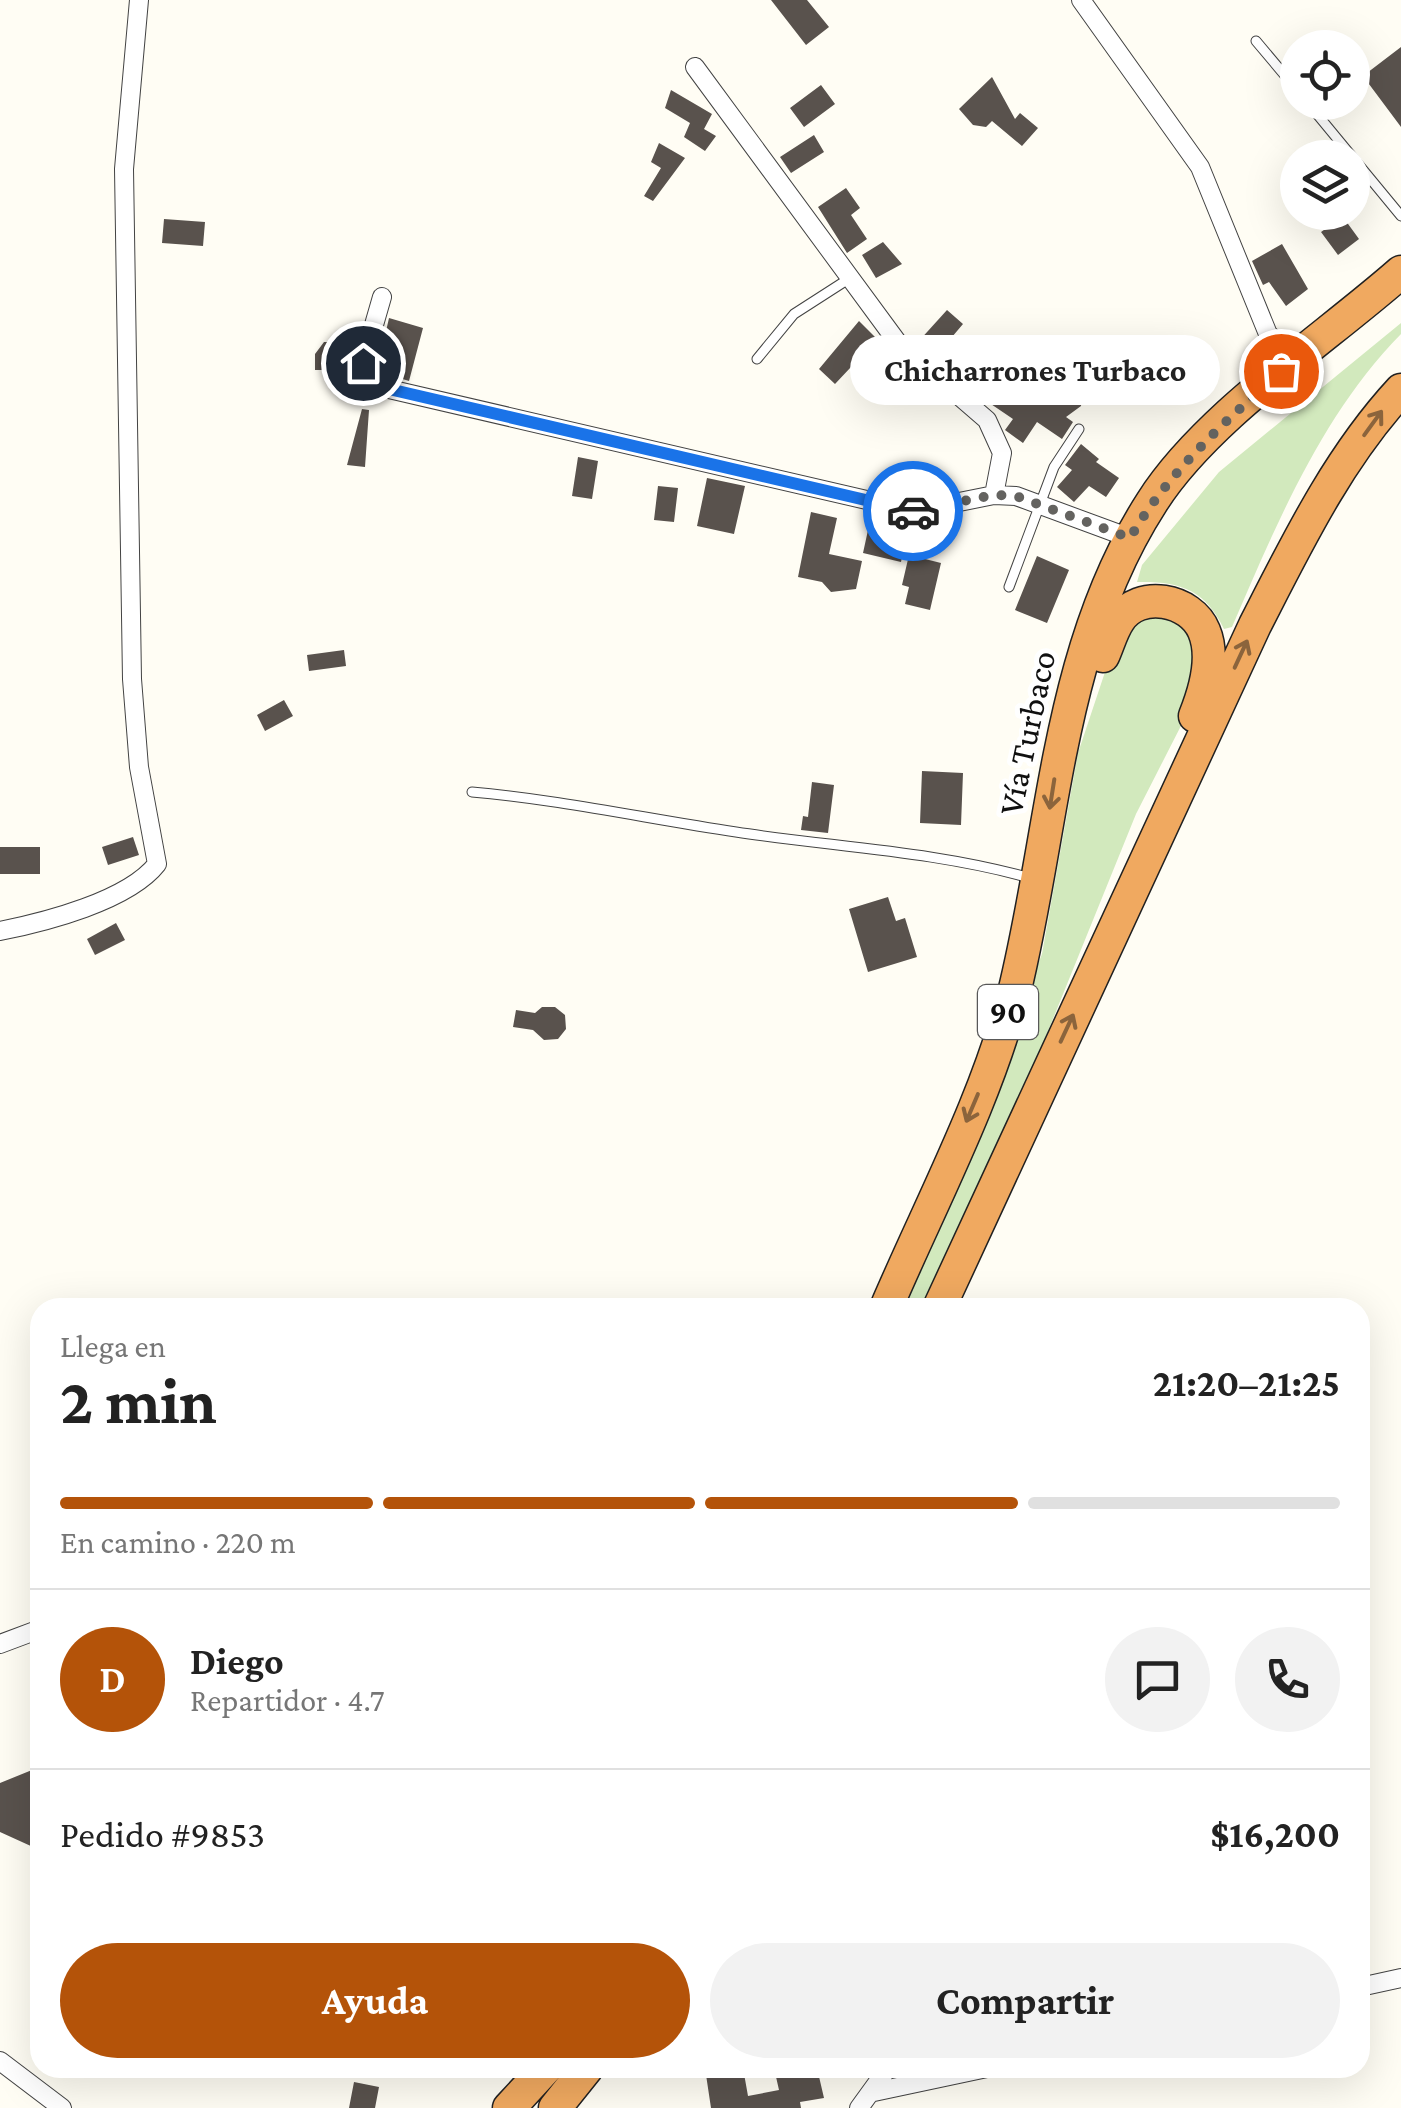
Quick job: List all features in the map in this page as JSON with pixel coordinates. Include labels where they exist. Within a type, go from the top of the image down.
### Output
[{"type":"highway","name":"Vía Turbaco","points":[[890,1298],[993,1055],[1013,995],[1072,699],[1105,588],[1153,499],[1189,455],[1401,272]]},
{"type":"highway","name":"90","points":[[944,1298],[1111,933],[1312,515],[1382,410],[1401,390]]},
{"type":"highway","points":[[1072,699],[1093,682],[1119,618],[1131,608],[1167,602],[1191,614],[1205,632],[1209,650],[1197,711],[1116,895],[1111,933]]},
{"type":"highway","points":[[509,2108],[537,2078]]},
{"type":"highway","points":[[556,2108],[579,2078]]},
{"type":"street","points":[[0,931],[42,922],[117,892],[157,864],[139,767],[132,659],[124,169],[138,0]]},
{"type":"street","points":[[1080,0],[1200,167],[1268,334],[1296,359]]},
{"type":"street","points":[[694,67],[898,343],[986,420],[1002,453],[994,495]]},
{"type":"street","points":[[382,297],[363,363],[364,378],[376,386],[914,511],[994,495],[1016,496],[1037,508],[1130,538]]},
{"type":"street","points":[[0,1644],[30,1633]]},
{"type":"street","points":[[1370,1985],[1401,1978]]},
{"type":"street","points":[[0,2062],[62,2108]]},
{"type":"street","points":[[859,2108],[882,2078]]},
{"type":"street","points":[[874,2092],[940,2078]]},
{"type":"lane","points":[[1256,41],[1280,70]]},
{"type":"lane","points":[[1322,120],[1401,216]]},
{"type":"lane","points":[[757,359],[794,314],[850,278]]},
{"type":"lane","points":[[1010,587],[1054,467],[1080,428]]},
{"type":"lane","points":[[472,792],[558,800],[738,832],[983,864],[1037,880]]},
{"type":"green space","points":[[1401,323],[1401,334],[1347,399],[1303,472],[1232,627],[1224,629],[1217,615],[1189,590],[1166,583],[1137,582],[1142,565],[1219,472]]},
{"type":"green space","points":[[1170,613],[1198,646],[1187,714],[1136,814],[1031,1073],[928,1298],[906,1298],[1042,954],[1078,753],[1114,645],[1127,623]]},
{"type":"building","points":[[771,0],[807,0],[829,27],[806,45]]},
{"type":"building","points":[[1401,47],[1401,127],[1370,85],[1370,71]]},
{"type":"building","points":[[992,77],[1015,119],[1020,113],[1038,128],[1022,146],[992,121],[986,127],[973,125],[959,109]]},
{"type":"building","points":[[821,85],[835,104],[804,127],[790,108]]},
{"type":"building","points":[[671,90],[712,114],[704,129],[716,136],[705,151],[684,137],[690,123],[665,108]]},
{"type":"building","points":[[814,135],[824,152],[791,173],[780,157]]},
{"type":"building","points":[[659,143],[685,158],[653,201],[644,196],[661,168],[651,162]]},
{"type":"building","points":[[846,188],[860,208],[851,215],[867,239],[847,253],[818,207]]},
{"type":"building","points":[[164,219],[205,222],[203,246],[162,243]]},
{"type":"building","points":[[1352,230],[1359,239],[1338,255],[1321,232]]},
{"type":"building","points":[[883,242],[902,264],[876,278],[862,255]]},
{"type":"building","points":[[1282,244],[1308,289],[1286,306],[1269,282],[1263,285],[1252,261]]},
{"type":"building","points":[[947,310],[963,324],[935,357],[918,342]]},
{"type":"building","points":[[389,318],[423,328],[409,381],[377,371]]},
{"type":"building","points":[[859,321],[882,344],[870,356],[882,369],[866,384],[851,367],[835,384],[819,369]]},
{"type":"building","points":[[324,342],[345,342],[345,370],[315,370],[315,354]]},
{"type":"building","points":[[1011,360],[1040,379],[1045,372],[1082,398],[1081,406],[1066,417],[1073,422],[1062,439],[1037,422],[1023,443],[1005,430],[1013,419],[985,400]]},
{"type":"building","points":[[362,409],[369,410],[365,467],[347,465]]},
{"type":"building","points":[[1081,444],[1099,459],[1096,462],[1119,478],[1106,497],[1089,486],[1074,502],[1057,487],[1072,470],[1065,465]]},
{"type":"building","points":[[578,457],[598,461],[592,499],[572,496]]},
{"type":"building","points":[[707,478],[745,486],[734,534],[697,526]]},
{"type":"building","points":[[658,486],[678,488],[674,522],[654,520]]},
{"type":"building","points":[[811,512],[837,518],[829,554],[862,561],[856,589],[831,592],[822,582],[798,577]]},
{"type":"building","points":[[870,521],[907,533],[901,562],[863,553]]},
{"type":"building","points":[[909,555],[941,563],[930,610],[905,604],[909,587],[902,585]]},
{"type":"building","points":[[1037,556],[1069,570],[1047,623],[1015,610]]},
{"type":"building","points":[[344,650],[346,666],[309,671],[307,655]]},
{"type":"building","points":[[284,700],[293,716],[265,731],[257,715]]},
{"type":"building","points":[[922,771],[963,773],[961,825],[920,823]]},
{"type":"building","points":[[812,782],[834,785],[828,833],[801,830],[803,816],[808,817]]},
{"type":"building","points":[[133,837],[139,855],[108,865],[102,847]]},
{"type":"building","points":[[0,847],[40,847],[40,874],[0,874]]},
{"type":"building","points":[[888,897],[896,921],[905,918],[917,957],[868,972],[849,909]]},
{"type":"building","points":[[116,923],[125,940],[95,955],[87,939]]},
{"type":"building","points":[[542,1007],[555,1007],[565,1015],[566,1029],[558,1039],[544,1040],[533,1030],[513,1027],[516,1010],[535,1013]]},
{"type":"building","points":[[30,1771],[30,1846],[0,1832],[0,1783]]},
{"type":"building","points":[[706,2078],[745,2078],[748,2096],[779,2090],[776,2078],[819,2078],[824,2098],[800,2102],[801,2108],[711,2108]]},
{"type":"building","points":[[354,2082],[379,2087],[375,2108],[349,2108]]},
{"type":"way so far","points":[[913,511],[994,495],[1016,496],[1037,508],[1130,538],[1153,499],[1189,455],[1281,371]]},
{"type":"place","name":"Chicharrones Turbaco","points":[[1281,371]]},
{"type":"route","points":[[363,363],[364,378],[376,386],[576,436],[913,511]]}]
